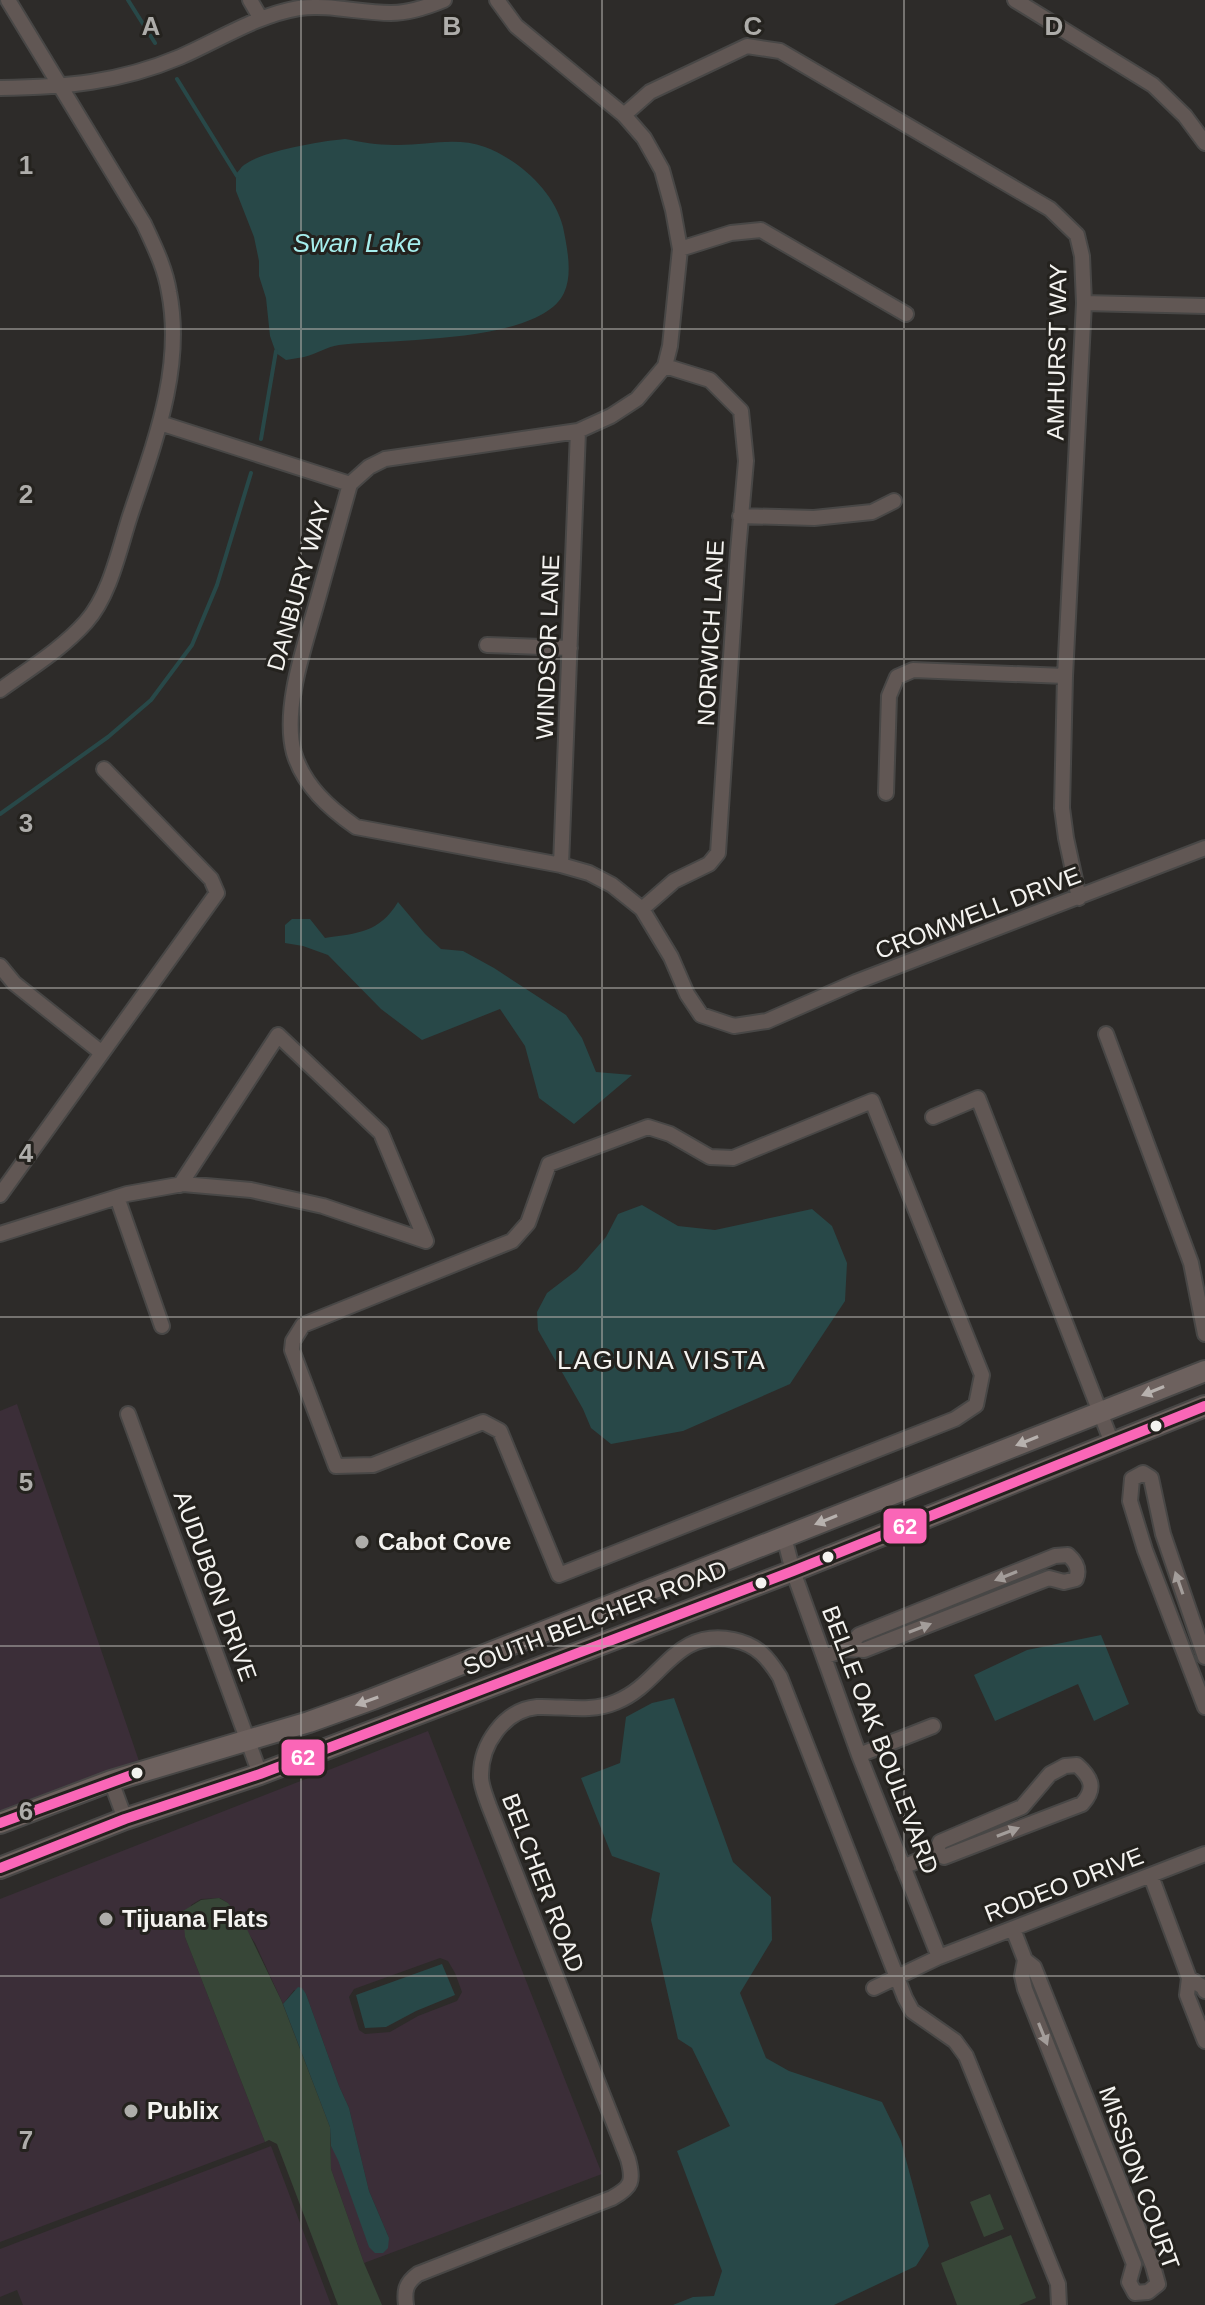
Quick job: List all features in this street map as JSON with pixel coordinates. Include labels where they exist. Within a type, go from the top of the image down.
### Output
[{"type":"main road","name":"SOUTH BELCHER ROAD","points":[[0,1823],[111,1781],[309,1722],[373,1699],[1205,1371]]},
{"type":"main road","name":"SOUTH BELCHER ROAD","points":[[0,1868],[125,1819],[260,1774],[793,1571],[1205,1406]]},
{"type":"street","points":[[0,690],[61,645],[87,620],[110,581],[160,423],[173,355],[169,291],[163,268],[144,224],[8,0]]},
{"type":"street","points":[[250,0],[261,19]]},
{"type":"street","points":[[0,88],[62,87],[147,70],[261,19],[297,9],[327,6],[392,13],[420,9],[444,0]]},
{"type":"street","points":[[497,0],[516,26],[624,115],[644,138],[662,170],[680,249],[670,346],[665,366]]},
{"type":"street","points":[[1015,0],[1153,85],[1185,116],[1205,143]]},
{"type":"street","name":"AMHURST WAY","points":[[624,115],[650,92],[747,46],[780,51],[1050,209],[1077,235],[1082,256],[1084,303],[1065,676],[1062,808],[1079,898]]},
{"type":"street","points":[[680,249],[731,233],[761,230],[906,314]]},
{"type":"street","points":[[1084,303],[1205,306]]},
{"type":"street","name":"DANBURY WAY","points":[[665,366],[637,399],[611,416],[578,431],[385,459],[369,467],[350,484],[294,688],[294,753],[305,776],[330,809],[356,827],[561,865],[589,873],[612,885],[642,909],[701,1015],[734,1026],[767,1021]]},
{"type":"street","name":"NORWICH LANE","points":[[642,909],[674,881],[709,864],[718,853],[746,461],[741,411],[710,380],[665,366]]},
{"type":"street","points":[[160,423],[350,484]]},
{"type":"street","name":"WINDSOR LANE","points":[[561,865],[578,431]]},
{"type":"street","points":[[740,516],[814,518],[872,512],[894,501]]},
{"type":"street","points":[[487,645],[570,648]]},
{"type":"street","points":[[886,793],[889,696],[897,677],[913,670],[1065,676]]},
{"type":"street","points":[[0,1195],[217,893],[211,879],[104,769]]},
{"type":"street","name":"CROMWELL DRIVE","points":[[767,1021],[856,982],[1205,848]]},
{"type":"street","points":[[0,966],[14,983],[102,1053]]},
{"type":"street","points":[[1106,1034],[1191,1263],[1205,1334]]},
{"type":"street","points":[[0,1234],[117,1197],[180,1185],[251,1190],[323,1206],[426,1241],[381,1133],[278,1035],[180,1185]]},
{"type":"street","points":[[933,1117],[978,1098],[1112,1443]]},
{"type":"street","points":[[872,1101],[982,1375],[976,1405],[955,1419],[769,1494],[559,1575],[500,1431],[483,1422],[373,1465],[336,1466],[292,1350],[293,1341],[303,1325],[512,1241],[528,1223],[549,1164],[648,1127],[670,1134],[710,1157],[733,1158],[872,1101]]},
{"type":"street","points":[[117,1197],[162,1326]]},
{"type":"street","name":"AUDUBON DRIVE","points":[[128,1414],[260,1774]]},
{"type":"street","points":[[1205,1657],[1163,1534],[1151,1478],[1143,1473],[1132,1479],[1130,1501],[1145,1550],[1205,1707]]},
{"type":"street","name":"BELLE OAK BOULEVARD","points":[[784,1537],[793,1571],[859,1755],[939,1957]]},
{"type":"street","points":[[824,1657],[846,1649],[864,1650],[1049,1578],[1064,1582],[1076,1579],[1076,1562],[1068,1555],[1055,1556],[859,1635],[846,1649]]},
{"type":"street","name":"BELCHER ROAD","points":[[406,2305],[408,2282],[418,2274],[612,2198],[626,2190],[632,2177],[628,2159],[489,1806],[481,1777],[485,1751],[495,1731],[514,1715],[534,1707],[592,1709],[614,1703],[649,1681],[679,1651],[698,1640],[719,1637],[742,1642],[766,1655],[780,1677],[912,2011],[955,2041],[966,2056],[1058,2284],[1059,2305]]},
{"type":"street","points":[[859,1755],[933,1726]]},
{"type":"street","points":[[903,1867],[936,1853],[940,1842],[1022,1807],[1050,1774],[1065,1766],[1077,1765],[1086,1772],[1091,1785],[1090,1795],[1082,1804],[944,1857],[936,1853]]},
{"type":"street","points":[[111,1781],[125,1819]]},
{"type":"street","name":"RODEO DRIVE","points":[[939,1957],[1205,1854]]},
{"type":"street","points":[[1151,1876],[1189,1978],[1187,1995],[1205,2041]]},
{"type":"street","name":"MISSION COURT","points":[[1013,1929],[1025,1960],[1034,1967],[1153,2266],[1158,2284],[1148,2292],[1135,2293],[1129,2282],[1134,2264],[1025,1989],[1022,1976],[1025,1960]]},
{"type":"street","points":[[874,1988],[939,1957]]},
{"type":"street","points":[[1189,1978],[1205,1991]]},
{"type":"shaded area","points":[[17,1404],[140,1764],[0,1816],[0,1411]]},
{"type":"shaded area","points":[[428,1731],[602,2174],[364,2263],[331,2169],[331,2146],[389,2238],[369,2191],[349,2108],[306,1994],[294,1990],[283,2004],[255,1943],[228,1903],[220,1898],[201,1899],[191,1905],[185,1937],[265,2142],[0,2242],[0,1899]],"holes":[[[440,1958],[448,1961],[462,1992],[457,2001],[418,2016],[390,2032],[365,2034],[359,2030],[349,1997],[354,1989]]]},
{"type":"shaded area","points":[[271,2146],[331,2305],[23,2305],[17,2290],[0,2297],[0,2249]]},
{"type":"green space","points":[[219,1898],[228,1903],[244,1923],[282,2002],[330,2127],[331,2169],[382,2305],[338,2305],[277,2144],[269,2140],[265,2142],[185,1937],[183,1911],[201,1900]]},
{"type":"green space","points":[[990,2194],[1004,2229],[984,2237],[970,2202]]},
{"type":"green space","points":[[1011,2235],[1036,2298],[1019,2305],[957,2305],[941,2263]]},
{"type":"water","name":"Swan Lake","points":[[345,139],[388,145],[462,142],[485,147],[510,160],[543,189],[558,214],[568,260],[564,293],[549,310],[526,322],[495,330],[461,336],[339,345],[286,360],[276,353],[270,336],[254,237],[236,191],[236,174],[244,165],[264,155]]},
{"type":"water","points":[[398,902],[441,949],[463,951],[566,1015],[582,1038],[596,1072],[632,1075],[574,1124],[539,1098],[525,1046],[500,1009],[422,1040],[381,1009],[328,955],[285,943],[285,925],[292,919],[310,919],[325,938],[348,935],[375,926]]},
{"type":"water","points":[[642,1205],[678,1226],[715,1230],[812,1209],[832,1226],[847,1263],[845,1301],[790,1384],[683,1431],[611,1444],[591,1428],[538,1330],[537,1312],[547,1293],[577,1270],[606,1237],[618,1214]]},
{"type":"water","points":[[1101,1635],[1129,1704],[1094,1721],[1078,1684],[995,1721],[974,1675],[1027,1650]]},
{"type":"water","points":[[674,1698],[733,1862],[771,1897],[772,1940],[740,1993],[766,2058],[789,2071],[882,2102],[901,2141],[929,2246],[916,2266],[834,2305],[673,2305],[693,2297],[714,2296],[722,2271],[677,2151],[730,2126],[692,2048],[678,2039],[651,1920],[660,1873],[612,1856],[581,1778],[620,1763],[626,1717],[652,1703]]},
{"type":"water","points":[[442,1964],[455,1995],[386,2027],[365,2028],[356,1995]]},
{"type":"water","points":[[298,1987],[306,1994],[349,2108],[369,2191],[389,2238],[388,2248],[383,2253],[375,2253],[369,2247],[331,2146],[330,2127],[283,2004]]},
{"type":"waterway","points":[[128,0],[155,43]]},
{"type":"waterway","points":[[177,79],[237,176]]},
{"type":"waterway","points":[[261,439],[276,351]]},
{"type":"waterway","points":[[0,814],[108,737],[151,700],[192,645],[217,585],[251,473]]},
{"type":"transit line","name":"62","points":[[0,1868],[125,1819],[260,1774],[793,1571],[1205,1406]]},
{"type":"transit line","name":"62","points":[[0,1823],[137,1773]]},
{"type":"place","name":"Cabot Cove","points":[[362,1542]]},
{"type":"place","name":"Tijuana Flats","points":[[106,1919]]},
{"type":"place","name":"Publix","points":[[131,2111]]},
{"type":"district","name":"LAGUNA VISTA","points":[[662,1360]]}]
